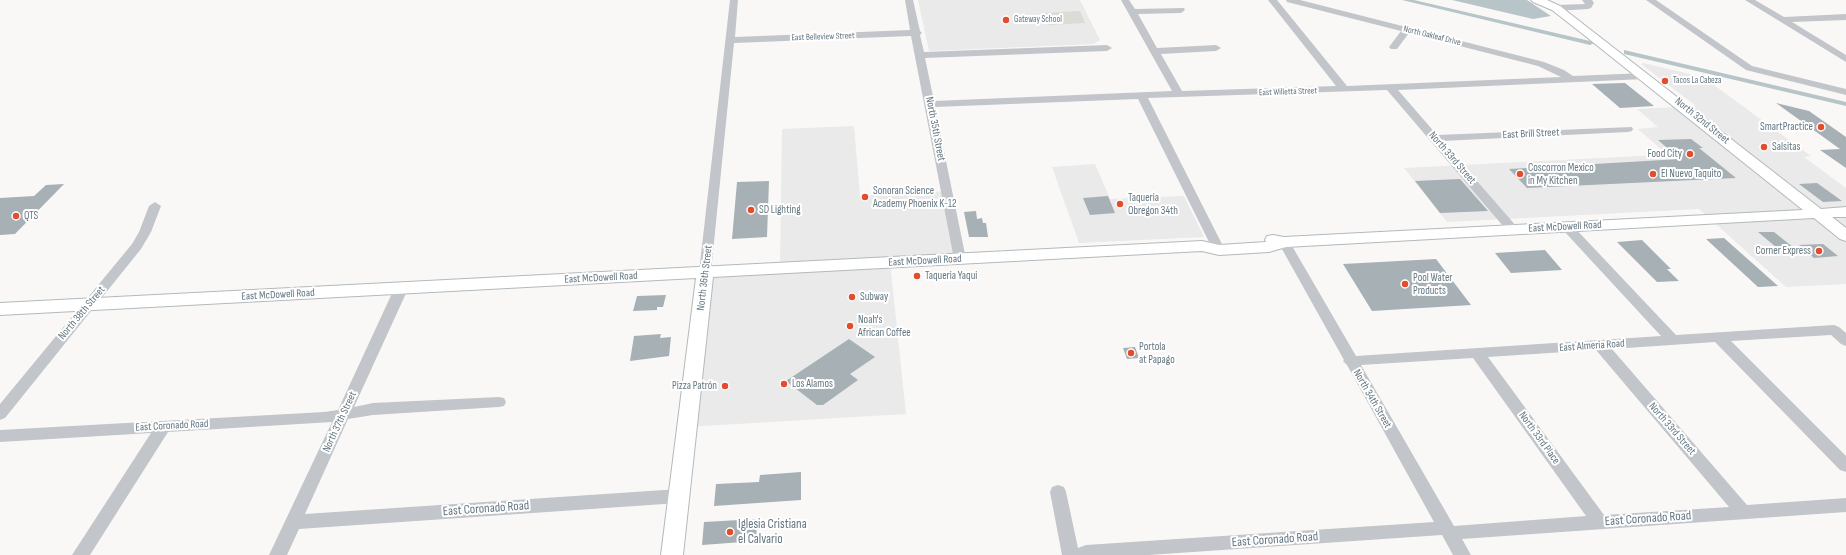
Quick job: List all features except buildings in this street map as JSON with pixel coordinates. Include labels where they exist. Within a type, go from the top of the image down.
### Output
[{"type":"main road","name":"North 32nd Street","points":[[1537,0],[1554,4],[1846,236]]},
{"type":"main road","name":"East McDowell Road","points":[[0,309],[1212,246],[1269,247],[1284,242],[1846,212]]},
{"type":"main road","name":"North 36th Street","points":[[672,555],[705,272]]},
{"type":"street","name":"North 36th Street","points":[[705,272],[734,0]]},
{"type":"street","name":"North 35th Street","points":[[909,0],[917,33],[960,259]]},
{"type":"street","points":[[1125,0],[1179,94]]},
{"type":"street","points":[[1272,0],[1344,89]]},
{"type":"street","name":"North Oakleaf Drive","points":[[1290,0],[1542,64],[1561,72],[1570,79]]},
{"type":"street","points":[[1554,4],[1588,6],[1590,3],[1586,0]]},
{"type":"street","points":[[1650,0],[1749,68],[1846,92]]},
{"type":"street","points":[[1749,0],[1846,60]]},
{"type":"street","points":[[1132,12],[1181,10]]},
{"type":"street","points":[[1782,20],[1846,17]]},
{"type":"street","points":[[1394,47],[1406,30]]},
{"type":"street","name":"East Belleview Street","points":[[730,40],[917,33]]},
{"type":"street","points":[[921,55],[1107,48]]},
{"type":"street","points":[[1154,51],[1216,48]]},
{"type":"street","name":"East Willetta Street","points":[[930,104],[1344,89],[1645,76]]},
{"type":"street","name":"North 33rd Street","points":[[1390,87],[1514,230]]},
{"type":"street","points":[[1142,96],[1212,246]]},
{"type":"street","name":"East Brill Street","points":[[1434,138],[1628,129]]},
{"type":"street","name":"North 38th Street","points":[[0,414],[137,246],[146,232],[155,206]]},
{"type":"street","points":[[1567,227],[1673,340]]},
{"type":"street","name":"North 34th Street","points":[[1284,242],[1350,361],[1462,555]]},
{"type":"street","name":"North 37th Street","points":[[278,555],[401,289]]},
{"type":"street","name":"East Almeria Road","points":[[1350,361],[1834,330],[1846,341]]},
{"type":"street","points":[[1719,338],[1846,466]]},
{"type":"street","name":"North 33rd Street","points":[[1600,345],[1744,513]]},
{"type":"street","name":"North 33rd Place","points":[[1477,353],[1600,523]]},
{"type":"street","points":[[343,414],[373,409],[499,402]]},
{"type":"street","name":"East Coronado Road","points":[[0,436],[324,418],[343,414]]},
{"type":"street","points":[[81,555],[164,426]]},
{"type":"street","points":[[1058,492],[1072,555]]},
{"type":"street","name":"East Coronado Road","points":[[293,522],[679,496]]},
{"type":"street","name":"East Coronado Road","points":[[1079,555],[1086,552],[1600,523],[1846,506]]},
{"type":"shaded area","name":"Gateway School","points":[[918,0],[1080,0],[1100,40],[1094,44],[929,51]]},
{"type":"shaded area","points":[[1452,0],[1527,0],[1551,16],[1533,19]]},
{"type":"shaded area","points":[[1080,11],[1085,23],[1049,25],[1045,13]]},
{"type":"shaded area","points":[[1643,63],[1703,77],[1811,156],[1804,157],[1846,188],[1846,284],[1786,287],[1699,209],[1447,222],[1404,168],[1659,155],[1663,153],[1662,150],[1638,129],[1658,127],[1637,109],[1696,106],[1641,64]]},
{"type":"shaded area","points":[[854,126],[860,196],[947,191],[960,259],[890,262],[906,414],[686,427],[705,272],[780,268],[782,129]]},
{"type":"shaded area","points":[[1095,164],[1110,199],[1184,196],[1204,237],[1079,243],[1052,167]]},
{"type":"waterway","points":[[1405,0],[1590,43]]},
{"type":"waterway","points":[[1627,52],[1846,104]]},
{"type":"place","name":"Gateway School","points":[[1006,20]]},
{"type":"place","name":"Tacos La Cabeza","points":[[1665,81]]},
{"type":"place","name":"SmartPractice","points":[[1821,127]]},
{"type":"place","name":"Salsitas","points":[[1764,147]]},
{"type":"place","name":"Food City","points":[[1690,154]]},
{"type":"place","name":"Coscorron Mexico in My Kitchen","points":[[1520,174]]},
{"type":"place","name":"El Nuevo Taquito","points":[[1653,174]]},
{"type":"place","name":"Sonoran Science Academy Phoenix K-12","points":[[865,197]]},
{"type":"place","name":"Taqueria Obregon 34th","points":[[1120,204]]},
{"type":"place","name":"SD Lighting","points":[[751,210]]},
{"type":"place","name":"QTS","points":[[16,216]]},
{"type":"place","name":"Corner Express","points":[[1819,251]]},
{"type":"place","name":"Taqueria Yaqui","points":[[917,276]]},
{"type":"place","name":"Pool Water Products","points":[[1405,284]]},
{"type":"place","name":"Subway","points":[[852,297]]},
{"type":"place","name":"Noah's African Coffee","points":[[850,326]]},
{"type":"place","name":"Portola at Papago","points":[[1131,353]]},
{"type":"place","name":"Los Alamos","points":[[784,384]]},
{"type":"place","name":"Pizza Patrón","points":[[725,386]]},
{"type":"place","name":"Iglesia Cristiana el Calvario","points":[[730,532]]}]
